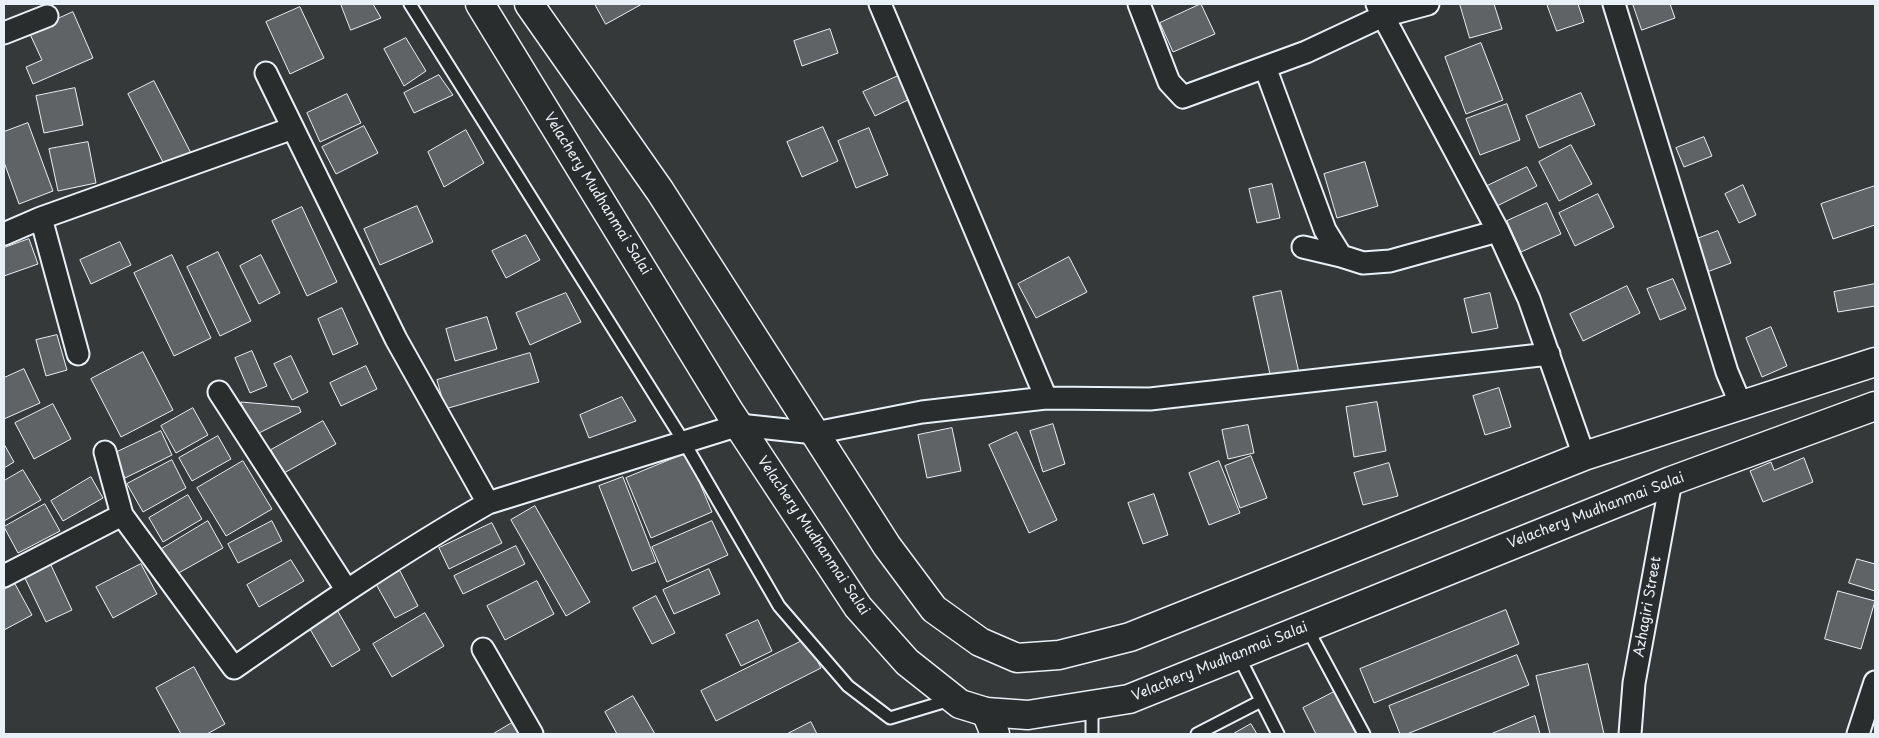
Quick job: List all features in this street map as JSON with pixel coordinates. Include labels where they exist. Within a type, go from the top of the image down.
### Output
[{"type":"main road","name":"Velachery Mudhanmai Salai","points":[[480,4],[739,425],[858,607],[908,662],[960,704],[990,723],[1128,699],[1237,654],[1307,628],[1407,585],[1671,481],[1875,406]]},
{"type":"main road","points":[[530,4],[660,191],[887,546],[934,609],[980,642],[1017,658],[1059,655],[1130,637],[1584,456],[1875,362]]},
{"type":"street","points":[[880,4],[1046,398]]},
{"type":"street","points":[[1139,4],[1169,82],[1183,96],[1306,52],[1380,10],[1428,4]]},
{"type":"street","points":[[1614,4],[1727,372],[1741,405]]},
{"type":"street","points":[[1380,10],[1498,231],[1529,299],[1584,456]]},
{"type":"street","points":[[4,33],[47,16]]},
{"type":"street","points":[[1266,67],[1325,230],[1341,256]]},
{"type":"street","points":[[266,73],[396,339],[488,503]]},
{"type":"street","points":[[4,234],[41,218],[293,128]]},
{"type":"street","points":[[41,218],[78,354]]},
{"type":"street","points":[[1303,248],[1363,263],[1390,261],[1498,231]]},
{"type":"street","points":[[105,452],[122,515],[234,668],[346,589],[420,542],[488,503],[739,425],[815,433],[922,412],[1046,398],[1150,399],[1549,354]]},
{"type":"street","points":[[219,392],[346,589]]},
{"type":"street","name":"Azhagiri Street","points":[[1630,734],[1634,683],[1671,481]]},
{"type":"street","points":[[5,573],[122,515]]},
{"type":"street","points":[[483,649],[532,734]]},
{"type":"street","points":[[1858,734],[1875,682]]},
{"type":"lane","points":[[410,4],[684,442],[779,606],[848,686],[890,718],[954,699]]},
{"type":"lane","points":[[1307,628],[1364,734]]},
{"type":"lane","points":[[1237,654],[1278,734]]},
{"type":"lane","points":[[1197,734],[1261,701]]},
{"type":"lane","points":[[1092,734],[1092,718],[1098,704]]},
{"type":"building","points":[[341,4],[373,4],[381,18],[351,30]]},
{"type":"building","points":[[595,4],[642,4],[606,24]]},
{"type":"building","points":[[1201,4],[1215,34],[1173,52],[1160,23]]},
{"type":"building","points":[[1460,4],[1494,4],[1502,29],[1470,38]]},
{"type":"building","points":[[1547,4],[1578,4],[1584,22],[1557,31]]},
{"type":"building","points":[[1633,4],[1670,4],[1675,18],[1642,30]]},
{"type":"building","points":[[300,7],[324,58],[290,74],[266,22]]},
{"type":"building","points":[[73,12],[93,58],[33,84],[26,67],[42,60],[29,32]]},
{"type":"building","points":[[830,29],[838,53],[802,66],[794,41]]},
{"type":"building","points":[[406,38],[426,71],[404,86],[384,49]]},
{"type":"building","points":[[1481,43],[1503,100],[1466,114],[1445,57]]},
{"type":"building","points":[[439,75],[453,95],[414,113],[404,93]]},
{"type":"building","points":[[898,76],[910,99],[875,116],[863,92]]},
{"type":"building","points":[[154,81],[193,157],[167,170],[128,94]]},
{"type":"building","points":[[75,88],[83,125],[44,133],[36,96]]},
{"type":"building","points":[[1581,93],[1595,125],[1539,148],[1526,116]]},
{"type":"building","points":[[347,94],[361,123],[320,142],[307,113]]},
{"type":"building","points":[[1507,104],[1520,140],[1480,155],[1466,119]]},
{"type":"building","points":[[28,123],[53,191],[19,204],[4,162],[4,132]]},
{"type":"building","points":[[364,126],[378,153],[336,174],[322,147]]},
{"type":"building","points":[[823,127],[838,161],[802,177],[787,142]]},
{"type":"building","points":[[869,128],[888,175],[856,188],[838,141]]},
{"type":"building","points":[[466,130],[484,163],[444,187],[428,152]]},
{"type":"building","points":[[1704,137],[1712,156],[1684,167],[1676,148]]},
{"type":"building","points":[[88,142],[96,183],[58,191],[49,149]]},
{"type":"building","points":[[1571,145],[1592,184],[1559,201],[1539,162]]},
{"type":"building","points":[[1365,162],[1378,206],[1337,218],[1324,174]]},
{"type":"building","points":[[1527,167],[1537,186],[1495,207],[1485,187]]},
{"type":"building","points":[[1272,184],[1280,218],[1257,223],[1249,189]]},
{"type":"building","points":[[1743,185],[1756,215],[1739,223],[1725,194]]},
{"type":"building","points":[[1875,186],[1875,225],[1833,239],[1821,204]]},
{"type":"building","points":[[1598,194],[1614,227],[1575,246],[1559,213]]},
{"type":"building","points":[[1547,203],[1561,234],[1521,252],[1507,221]]},
{"type":"building","points":[[417,206],[433,242],[380,265],[364,229]]},
{"type":"building","points":[[302,207],[337,282],[307,296],[272,221]]},
{"type":"building","points":[[1718,231],[1731,263],[1707,272],[1694,240]]},
{"type":"building","points":[[526,235],[540,260],[506,278],[492,251]]},
{"type":"building","points":[[29,239],[38,264],[4,276],[4,248]]},
{"type":"building","points":[[120,242],[131,265],[91,284],[80,260]]},
{"type":"building","points":[[218,252],[251,321],[220,336],[187,267]]},
{"type":"building","points":[[172,255],[211,338],[174,356],[134,273]]},
{"type":"building","points":[[261,255],[280,293],[259,304],[240,266]]},
{"type":"building","points":[[1069,257],[1087,292],[1036,318],[1018,284]]},
{"type":"building","points":[[1673,279],[1686,309],[1660,320],[1647,289]]},
{"type":"building","points":[[1875,284],[1875,306],[1838,312],[1834,292]]},
{"type":"building","points":[[1627,286],[1640,313],[1583,341],[1570,314]]},
{"type":"building","points":[[1281,291],[1299,373],[1271,379],[1253,297]]},
{"type":"building","points":[[566,293],[581,322],[530,345],[516,313]]},
{"type":"building","points":[[1490,293],[1498,328],[1472,333],[1464,299]]},
{"type":"building","points":[[342,308],[358,344],[333,355],[318,319]]},
{"type":"building","points":[[487,317],[497,349],[455,361],[446,329]]},
{"type":"building","points":[[1771,327],[1787,366],[1762,377],[1746,338]]},
{"type":"building","points":[[57,335],[67,370],[46,376],[36,340]]},
{"type":"building","points":[[252,351],[267,386],[250,393],[235,358]]},
{"type":"building","points":[[143,352],[173,410],[121,437],[91,379]]},
{"type":"building","points":[[530,353],[539,382],[445,409],[437,380]]},
{"type":"building","points":[[291,356],[308,392],[292,400],[274,364]]},
{"type":"building","points":[[366,366],[377,389],[341,406],[330,383]]},
{"type":"building","points":[[24,369],[40,403],[4,419],[4,378]]},
{"type":"building","points":[[1499,388],[1511,427],[1485,435],[1473,396]]},
{"type":"building","points":[[622,397],[636,421],[589,438],[580,415]]},
{"type":"building","points":[[241,402],[299,407],[301,412],[257,434]]},
{"type":"building","points":[[1377,402],[1386,451],[1354,457],[1346,407]]},
{"type":"building","points":[[53,404],[71,439],[34,459],[15,423]]},
{"type":"building","points":[[193,408],[208,435],[176,453],[161,426]]},
{"type":"building","points":[[323,421],[336,444],[284,473],[271,450]]},
{"type":"building","points":[[1053,424],[1065,464],[1043,472],[1030,431]]},
{"type":"building","points":[[1248,425],[1254,453],[1228,459],[1222,430]]},
{"type":"building","points":[[952,428],[961,471],[927,478],[918,435]]},
{"type":"building","points":[[161,431],[172,455],[125,478],[113,454]]},
{"type":"building","points":[[1017,432],[1057,520],[1029,533],[989,445]]},
{"type":"building","points":[[218,436],[231,459],[192,481],[179,458]]},
{"type":"building","points":[[4,444],[14,462],[4,468]]},
{"type":"building","points":[[687,453],[712,512],[651,538],[626,478]]},
{"type":"building","points":[[1251,456],[1267,498],[1240,508],[1225,466]]},
{"type":"building","points":[[1804,458],[1813,482],[1763,502],[1750,471],[1771,462],[1774,470]]},
{"type":"building","points":[[172,460],[186,488],[143,512],[127,484]]},
{"type":"building","points":[[243,461],[272,509],[226,536],[197,488]]},
{"type":"building","points":[[1219,461],[1240,513],[1209,525],[1189,473]]},
{"type":"building","points":[[1389,463],[1398,496],[1363,505],[1354,473]]},
{"type":"building","points":[[23,470],[41,500],[4,521],[4,481]]},
{"type":"building","points":[[91,477],[103,498],[63,521],[51,501]]},
{"type":"building","points":[[623,477],[656,562],[632,571],[599,486]]},
{"type":"building","points":[[1154,494],[1168,535],[1143,544],[1128,503]]},
{"type":"building","points":[[188,495],[202,519],[163,542],[149,518]]},
{"type":"building","points":[[45,504],[60,531],[18,553],[4,527]]},
{"type":"building","points":[[535,506],[590,602],[566,616],[511,520]]},
{"type":"building","points":[[208,521],[223,548],[175,575],[160,550]]},
{"type":"building","points":[[272,521],[282,541],[238,563],[228,544]]},
{"type":"building","points":[[712,521],[728,555],[667,582],[652,547]]},
{"type":"building","points":[[492,523],[502,543],[449,569],[439,548]]},
{"type":"building","points":[[516,546],[525,564],[463,594],[454,576]]},
{"type":"building","points":[[1857,559],[1875,564],[1875,591],[1849,583]]},
{"type":"building","points":[[291,560],[304,581],[259,607],[247,585]]},
{"type":"building","points":[[50,563],[72,610],[46,622],[23,574]]},
{"type":"building","points":[[141,564],[157,594],[113,618],[96,587]]},
{"type":"building","points":[[709,569],[720,594],[674,614],[663,590]]},
{"type":"building","points":[[400,571],[418,606],[395,618],[376,584]]},
{"type":"building","points":[[537,581],[554,614],[505,640],[487,606]]},
{"type":"building","points":[[15,584],[32,615],[4,630],[4,590]]},
{"type":"building","points":[[1838,591],[1875,601],[1861,649],[1825,639]]},
{"type":"building","points":[[656,596],[675,633],[652,644],[633,608]]},
{"type":"building","points":[[336,608],[360,650],[332,667],[307,624]]},
{"type":"building","points":[[1506,610],[1519,644],[1374,703],[1360,669]]},
{"type":"building","points":[[425,613],[444,646],[392,677],[373,644]]},
{"type":"building","points":[[758,620],[772,651],[741,666],[726,635]]},
{"type":"building","points":[[806,639],[821,668],[716,721],[701,691]]},
{"type":"building","points":[[1517,655],[1529,685],[1407,734],[1400,734],[1389,706]]},
{"type":"building","points":[[1588,664],[1604,734],[1550,734],[1536,676]]},
{"type":"building","points":[[194,667],[225,724],[207,734],[181,734],[156,688]]},
{"type":"building","points":[[1334,692],[1356,734],[1316,734],[1303,708]]},
{"type":"building","points":[[633,696],[655,734],[617,734],[605,712]]},
{"type":"building","points":[[1535,716],[1540,734],[1491,734]]},
{"type":"building","points":[[811,722],[817,734],[787,734]]},
{"type":"building","points":[[512,723],[519,734],[493,734]]},
{"type":"building","points":[[1251,724],[1257,734],[1233,734]]}]
